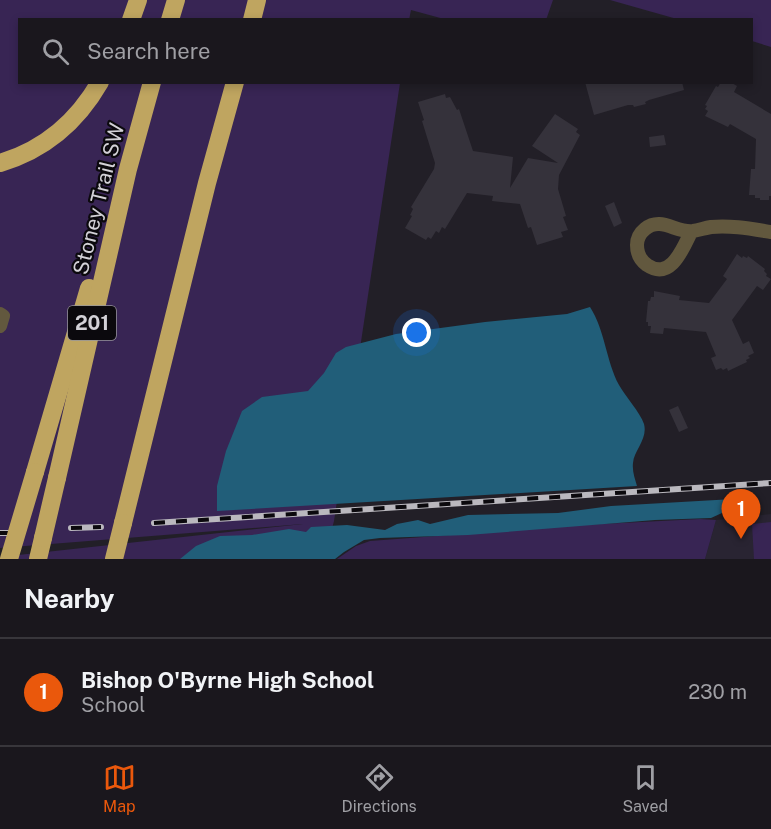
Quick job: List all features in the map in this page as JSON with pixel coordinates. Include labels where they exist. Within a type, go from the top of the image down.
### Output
[{"type":"highway","points":[[132,18],[138,0]]},
{"type":"highway","points":[[171,18],[176,0]]},
{"type":"highway","points":[[252,18],[257,0]]},
{"type":"highway","points":[[0,163],[22,157],[50,141],[74,119],[99,84]]},
{"type":"highway","name":"Stoney Trail SW","points":[[38,559],[128,169],[152,84]]},
{"type":"highway","points":[[114,559],[207,183],[234,84]]},
{"type":"highway","points":[[9,559],[67,359],[128,169]]},
{"type":"street","points":[[691,232],[709,227],[726,227],[771,232]]},
{"type":"street","points":[[0,314],[3,316],[0,326]]},
{"type":"shaded area","points":[[0,0],[553,0],[547,18],[440,18],[411,10],[409,18],[18,18],[18,84],[400,84],[334,521],[324,559],[0,559],[0,557],[303,524],[0,548]]},
{"type":"shaded area","points":[[610,0],[771,0],[771,47],[753,41],[753,18],[673,18]]},
{"type":"shaded area","points":[[771,514],[771,559],[705,559],[716,520]]},
{"type":"shaded area","points":[[716,520],[705,559],[337,559],[356,546],[370,541],[582,525]]},
{"type":"shaded area","points":[[771,522],[771,559],[754,559],[752,524]]},
{"type":"water","points":[[590,307],[599,326],[615,376],[644,424],[643,440],[633,463],[637,486],[217,511],[217,486],[226,451],[242,411],[262,397],[308,391],[324,373],[336,353],[346,347],[396,334],[567,314]]},
{"type":"water","points":[[751,498],[753,508],[722,513],[711,518],[364,540],[335,559],[180,559],[196,546],[220,536],[252,535],[289,529],[306,532],[311,527],[347,525],[385,530],[397,524],[418,520],[430,524],[468,515],[558,513],[611,506]]},
{"type":"building","points":[[586,84],[682,84],[684,90],[649,100],[645,102],[646,104],[634,107],[628,105],[594,115]]},
{"type":"building","points":[[720,84],[734,84],[737,86],[734,92],[771,114],[771,196],[769,200],[760,200],[760,198],[755,198],[755,195],[749,195],[751,169],[755,169],[756,139],[730,124],[728,127],[705,116],[708,111],[705,105],[716,86],[718,87]]},
{"type":"building","points":[[445,94],[446,98],[450,97],[457,110],[459,109],[473,151],[513,157],[510,188],[528,158],[558,163],[532,146],[555,114],[578,129],[576,132],[580,135],[559,175],[558,189],[568,230],[561,232],[563,237],[537,245],[531,227],[528,228],[520,204],[492,201],[493,196],[467,193],[445,229],[442,227],[439,233],[436,231],[431,239],[428,237],[426,240],[405,228],[412,216],[410,215],[413,209],[411,207],[434,169],[435,163],[418,102]]},
{"type":"building","points":[[664,135],[666,145],[650,147],[649,137]]},
{"type":"building","points":[[614,202],[622,223],[614,227],[605,206]]},
{"type":"building","points":[[737,254],[742,258],[748,256],[765,269],[766,276],[771,279],[763,290],[757,286],[732,320],[743,344],[749,341],[754,353],[748,356],[750,358],[746,360],[747,362],[728,371],[727,368],[716,370],[711,358],[716,356],[706,332],[664,328],[663,334],[650,333],[651,326],[648,326],[646,322],[648,301],[654,297],[654,291],[680,296],[679,300],[709,303],[727,279],[723,276]]},
{"type":"building","points":[[678,406],[688,428],[679,432],[669,410]]},
{"type":"railway","points":[[154,523],[771,483]]},
{"type":"railway","points":[[71,528],[101,527]]},
{"type":"railway","points":[[0,533],[9,533]]},
{"type":"place","name":"Bishop O'Byrne High School","points":[[741,539]]}]
